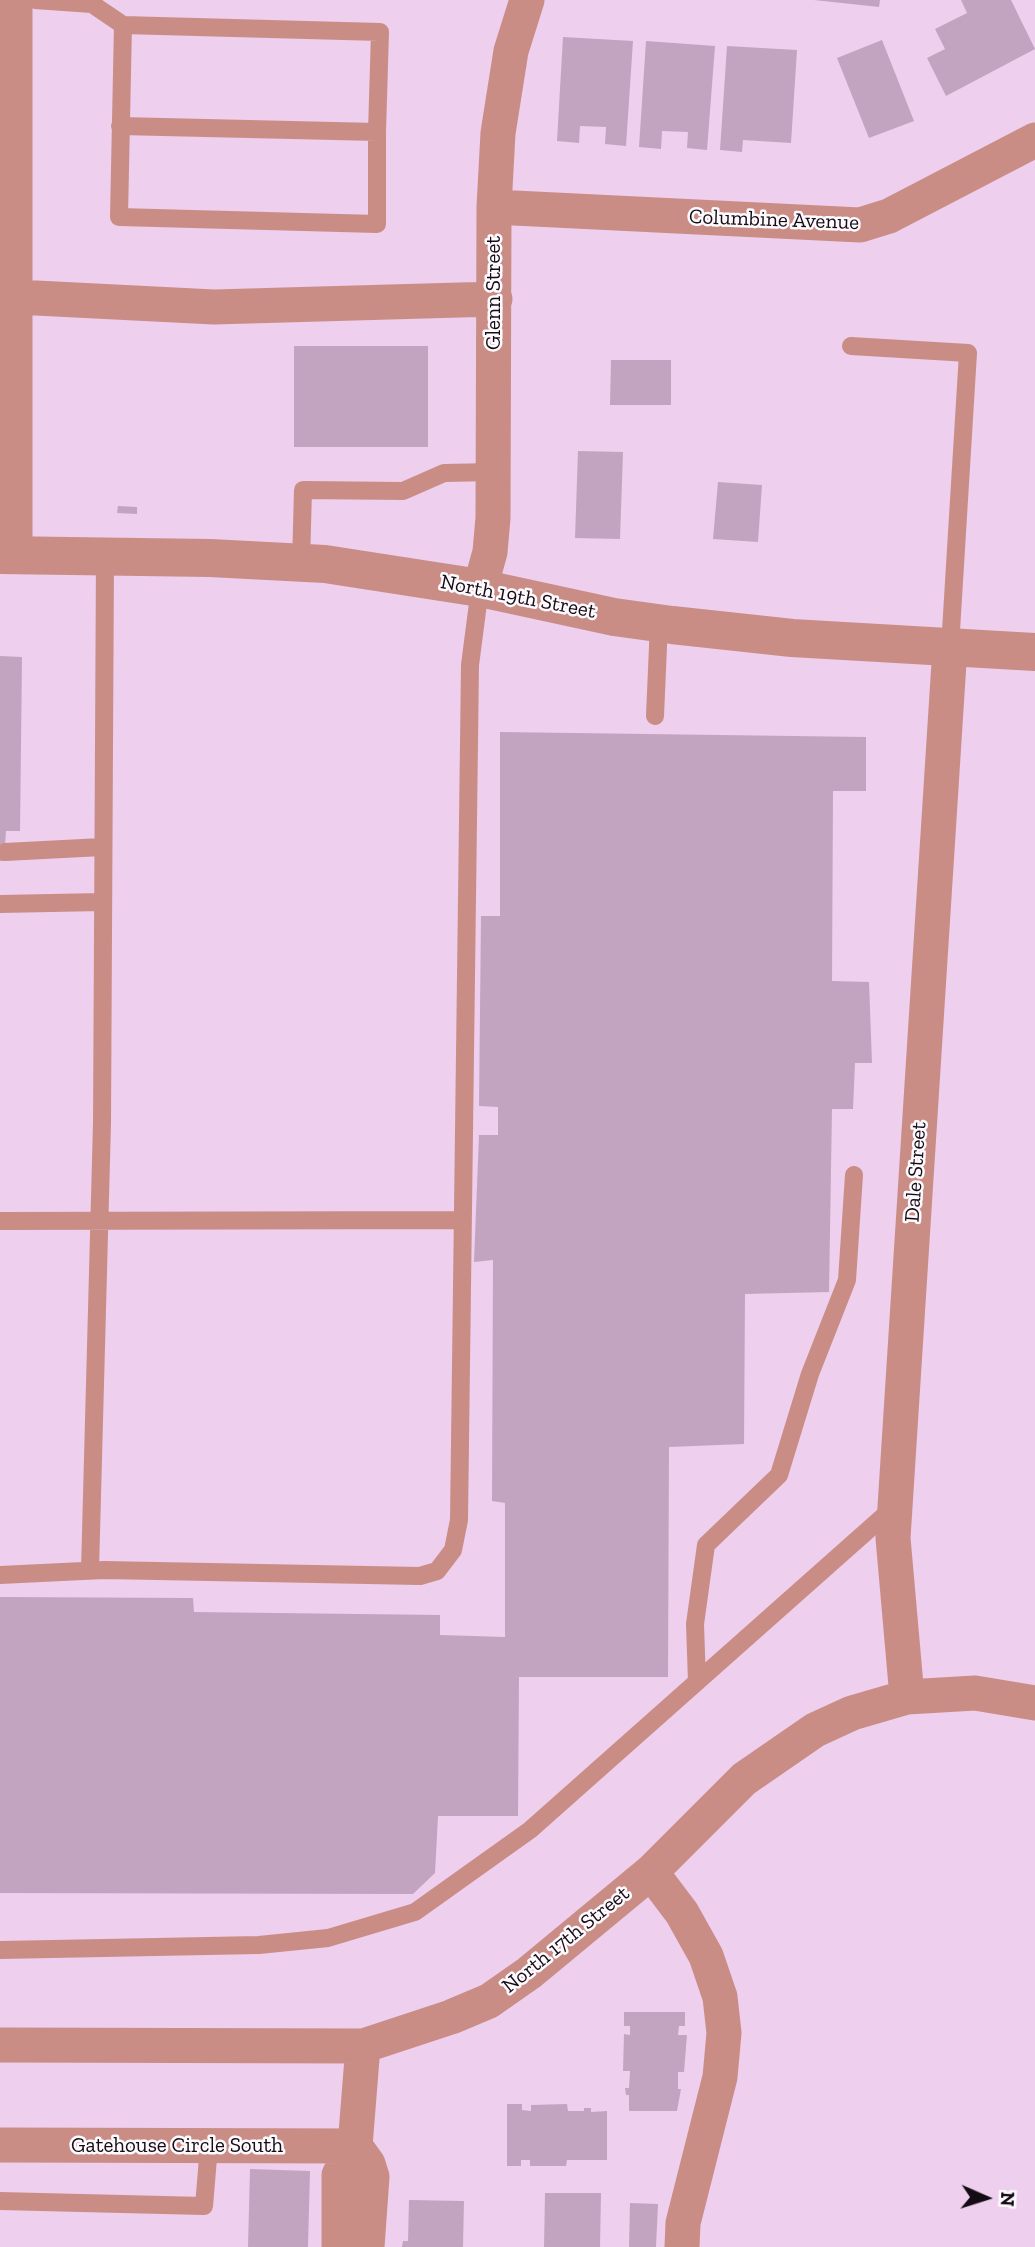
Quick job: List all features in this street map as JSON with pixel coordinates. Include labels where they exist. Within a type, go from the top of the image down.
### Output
[{"type":"street","points":[[8,555],[16,297],[15,0]]},
{"type":"street","name":"Glenn Street","points":[[480,588],[490,552],[494,472],[494,207],[503,88],[527,0]]},
{"type":"street","name":"Columbine Avenue","points":[[494,207],[860,225],[889,216],[1035,140]]},
{"type":"street","points":[[16,297],[214,307],[495,299]]},
{"type":"street","name":"North 19th Street","points":[[8,555],[301,562],[359,568],[480,588],[659,623],[792,638],[1035,652]]},
{"type":"street","name":"Dale Street","points":[[907,1697],[906,1656],[897,1605],[894,1507],[950,647]]},
{"type":"street","name":"North 17th Street","points":[[0,2045],[363,2046],[451,2017],[489,2001],[529,1973],[651,1872],[744,1779],[815,1730],[852,1713],[907,1697],[975,1693],[1035,1703]]},
{"type":"street","points":[[651,1872],[682,1913],[706,1956],[720,1997],[724,2033],[720,2077],[683,2223],[682,2247]]},
{"type":"street","points":[[339,2247],[339,2175],[355,2146],[363,2046]]},
{"type":"street","name":"Gatehouse Circle South","points":[[0,2145],[355,2146]]},
{"type":"street","points":[[355,2146],[368,2164],[372,2177],[367,2247]]},
{"type":"lane","points":[[35,0],[92,4],[123,25],[380,32],[377,224],[118,217],[123,25]]},
{"type":"lane","points":[[120,126],[377,132]]},
{"type":"lane","points":[[851,346],[968,354],[950,647]]},
{"type":"lane","points":[[301,562],[303,490],[403,491],[444,473],[494,472]]},
{"type":"lane","points":[[90,1570],[100,1221],[105,557]]},
{"type":"lane","points":[[0,1575],[90,1570],[420,1576],[437,1571],[453,1550],[459,1520],[470,665],[480,588]]},
{"type":"lane","points":[[655,716],[659,623]]},
{"type":"lane","points":[[5,852],[102,848]]},
{"type":"lane","points":[[0,904],[102,902]]},
{"type":"lane","points":[[697,1682],[695,1624],[706,1545],[779,1475],[810,1374],[847,1280],[854,1175]]},
{"type":"lane","points":[[0,1221],[462,1220]]},
{"type":"lane","points":[[0,1950],[259,1945],[328,1938],[415,1912],[530,1830],[894,1507]]},
{"type":"lane","points":[[0,2201],[204,2206],[209,2146]]},
{"type":"building","points":[[814,0],[880,0],[879,7]]},
{"type":"building","points":[[961,0],[1011,0],[1035,49],[946,96],[927,58],[945,49],[935,29],[967,13]]},
{"type":"building","points":[[563,37],[633,41],[626,146],[605,144],[606,127],[580,126],[579,143],[557,141]]},
{"type":"building","points":[[882,40],[914,121],[869,138],[837,58]]},
{"type":"building","points":[[646,41],[715,46],[707,150],[687,148],[688,132],[662,131],[661,149],[639,147]]},
{"type":"building","points":[[727,46],[797,50],[791,143],[743,140],[742,152],[720,150]]},
{"type":"building","points":[[294,346],[428,346],[428,447],[294,447]]},
{"type":"building","points":[[611,360],[671,360],[671,405],[610,405]]},
{"type":"building","points":[[578,451],[623,452],[620,539],[575,538]]},
{"type":"building","points":[[718,482],[762,485],[758,542],[713,539]]},
{"type":"building","points":[[118,506],[137,507],[137,514],[117,513]]},
{"type":"building","points":[[0,656],[22,657],[20,831],[6,831],[4,861],[0,861]]},
{"type":"building","points":[[500,732],[866,737],[866,791],[833,791],[832,981],[869,982],[872,1063],[855,1063],[853,1109],[832,1109],[829,1292],[745,1294],[744,1444],[669,1447],[668,1677],[519,1677],[518,1816],[438,1816],[435,1873],[413,1894],[0,1893],[0,1597],[193,1598],[194,1612],[440,1615],[440,1635],[505,1637],[505,1503],[492,1501],[493,1260],[474,1262],[479,1135],[498,1135],[498,1107],[479,1106],[481,916],[500,916]]},
{"type":"building","points":[[624,2012],[685,2012],[685,2026],[679,2026],[678,2035],[687,2035],[684,2072],[678,2072],[678,2089],[681,2089],[677,2111],[629,2111],[629,2095],[626,2095],[625,2088],[629,2088],[630,2071],[623,2071],[624,2034],[630,2035],[630,2026],[624,2026]]},
{"type":"building","points":[[507,2104],[522,2104],[522,2110],[531,2111],[531,2105],[567,2104],[568,2111],[591,2108],[591,2112],[607,2111],[607,2160],[567,2160],[566,2166],[530,2166],[530,2160],[521,2160],[521,2166],[507,2166]]},
{"type":"building","points":[[250,2169],[310,2171],[308,2247],[248,2247]]},
{"type":"building","points":[[545,2193],[601,2193],[600,2247],[544,2247]]},
{"type":"building","points":[[409,2200],[464,2201],[463,2247],[402,2247],[403,2241],[408,2241]]},
{"type":"building","points":[[630,2203],[658,2204],[656,2247],[629,2247]]}]
